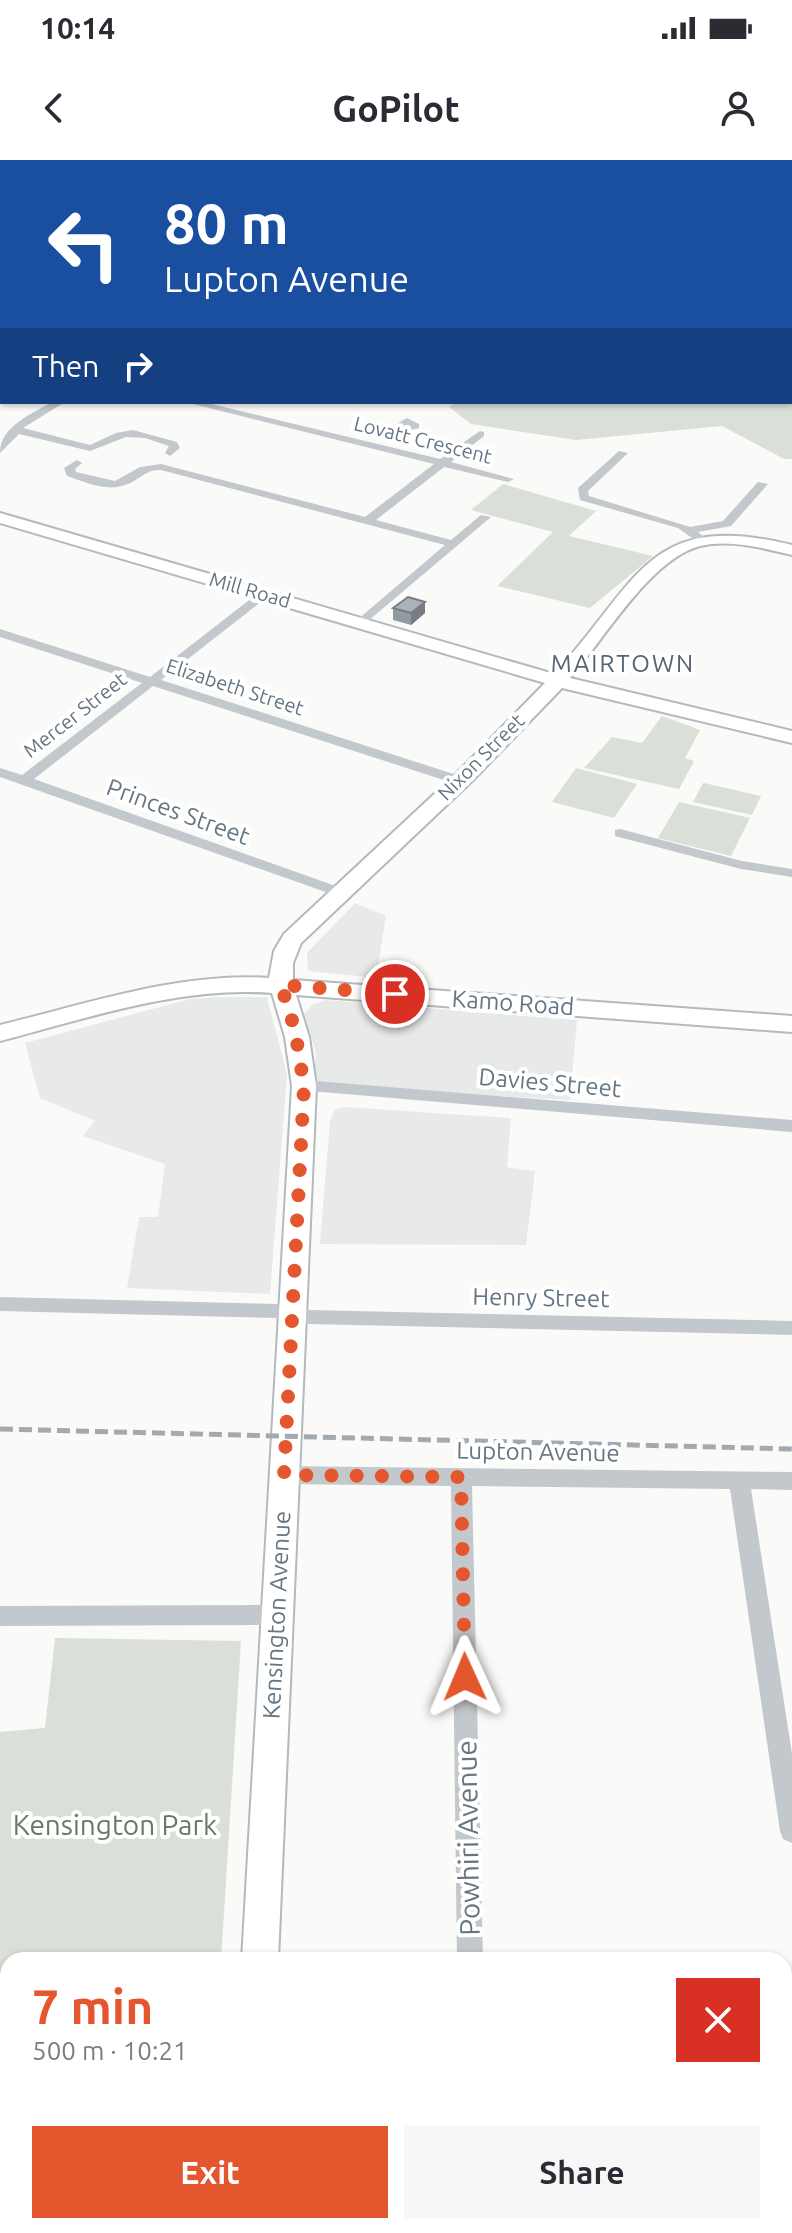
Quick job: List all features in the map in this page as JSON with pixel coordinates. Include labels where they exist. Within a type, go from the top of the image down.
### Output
[{"type":"main road","name":"Mill Road","points":[[0,519],[557,681],[792,737]]},
{"type":"main road","points":[[697,536],[792,550]]},
{"type":"main road","name":"Nixon Street","points":[[281,955],[292,939],[557,681],[669,555],[697,536]]},
{"type":"main road","name":"Mill Road","points":[[499,664],[544,670],[575,662]]},
{"type":"main road","points":[[219,984],[281,955],[281,985]]},
{"type":"main road","name":"Kamo Road","points":[[0,1033],[148,996],[219,984],[281,985],[792,1024]]},
{"type":"main road","name":"Kensington Avenue","points":[[261,1952],[270,1801],[290,1314],[304,1086],[295,1030],[281,985]]},
{"type":"street","points":[[0,450],[16,430],[57,404]]},
{"type":"street","name":"Lovatt Crescent","points":[[198,404],[508,479]]},
{"type":"street","points":[[376,447],[402,428]]},
{"type":"street","points":[[16,430],[90,448],[102,446],[123,434],[136,434],[173,444],[175,448],[170,453]]},
{"type":"street","points":[[367,521],[480,434]]},
{"type":"street","points":[[623,453],[582,490],[584,498],[697,536],[727,524],[762,484]]},
{"type":"street","points":[[77,463],[69,468],[71,474],[108,483],[123,482],[149,466],[190,474],[454,544]]},
{"type":"street","points":[[361,623],[485,517]]},
{"type":"street","name":"Mercer Street","points":[[24,780],[265,594]]},
{"type":"street","name":"Elizabeth Street","points":[[0,633],[458,780]]},
{"type":"street","name":"Princes Street","points":[[0,772],[342,893]]},
{"type":"street","points":[[620,833],[741,865],[792,873]]},
{"type":"street","name":"Davies Street","points":[[304,1086],[792,1126]]},
{"type":"street","name":"Henry Street","points":[[0,1304],[503,1324],[792,1328]]},
{"type":"street","name":"Lupton Avenue","points":[[284,1475],[792,1481]]},
{"type":"street","name":"Powhiri Avenue","points":[[461,1477],[470,1952]]},
{"type":"street","points":[[739,1481],[792,1831]]},
{"type":"street","points":[[0,1616],[276,1615]]},
{"type":"shaded area","points":[[355,903],[386,916],[376,978],[308,971],[307,953]]},
{"type":"shaded area","points":[[267,997],[287,1074],[270,1294],[127,1288],[139,1217],[158,1217],[165,1164],[83,1136],[95,1121],[40,1098],[25,1043],[190,999]]},
{"type":"shaded area","points":[[325,1000],[577,1020],[570,1100],[313,1085],[316,1053],[304,1014],[312,1005]]},
{"type":"shaded area","points":[[344,1107],[511,1118],[507,1167],[535,1171],[526,1245],[320,1244],[330,1121],[335,1110]]},
{"type":"green space","points":[[453,404],[792,404],[792,459],[784,459],[722,426],[576,440],[471,424],[449,407]]},
{"type":"green space","points":[[503,484],[596,511],[569,536],[653,556],[590,608],[497,586],[553,532],[471,510]]},
{"type":"green space","points":[[662,716],[700,730],[685,758],[694,761],[679,789],[584,768],[612,737],[642,743]]},
{"type":"green space","points":[[576,768],[637,784],[614,818],[552,802]]},
{"type":"green space","points":[[703,783],[761,796],[752,815],[693,802]]},
{"type":"green space","points":[[679,802],[750,818],[731,856],[658,838]]},
{"type":"green space","name":"Kensington Park","points":[[55,1638],[241,1641],[222,1952],[0,1952],[0,1732],[45,1728]]},
{"type":"building","points":[[408,597],[425,602],[411,613],[393,608]]},
{"type":"railway","points":[[0,1429],[792,1449]]},
{"type":"district","name":"MAIRTOWN","points":[[623,664]]},
{"type":"route","points":[[395,994],[281,985],[295,1030],[304,1086],[284,1475],[461,1477],[465,1677]]}]
